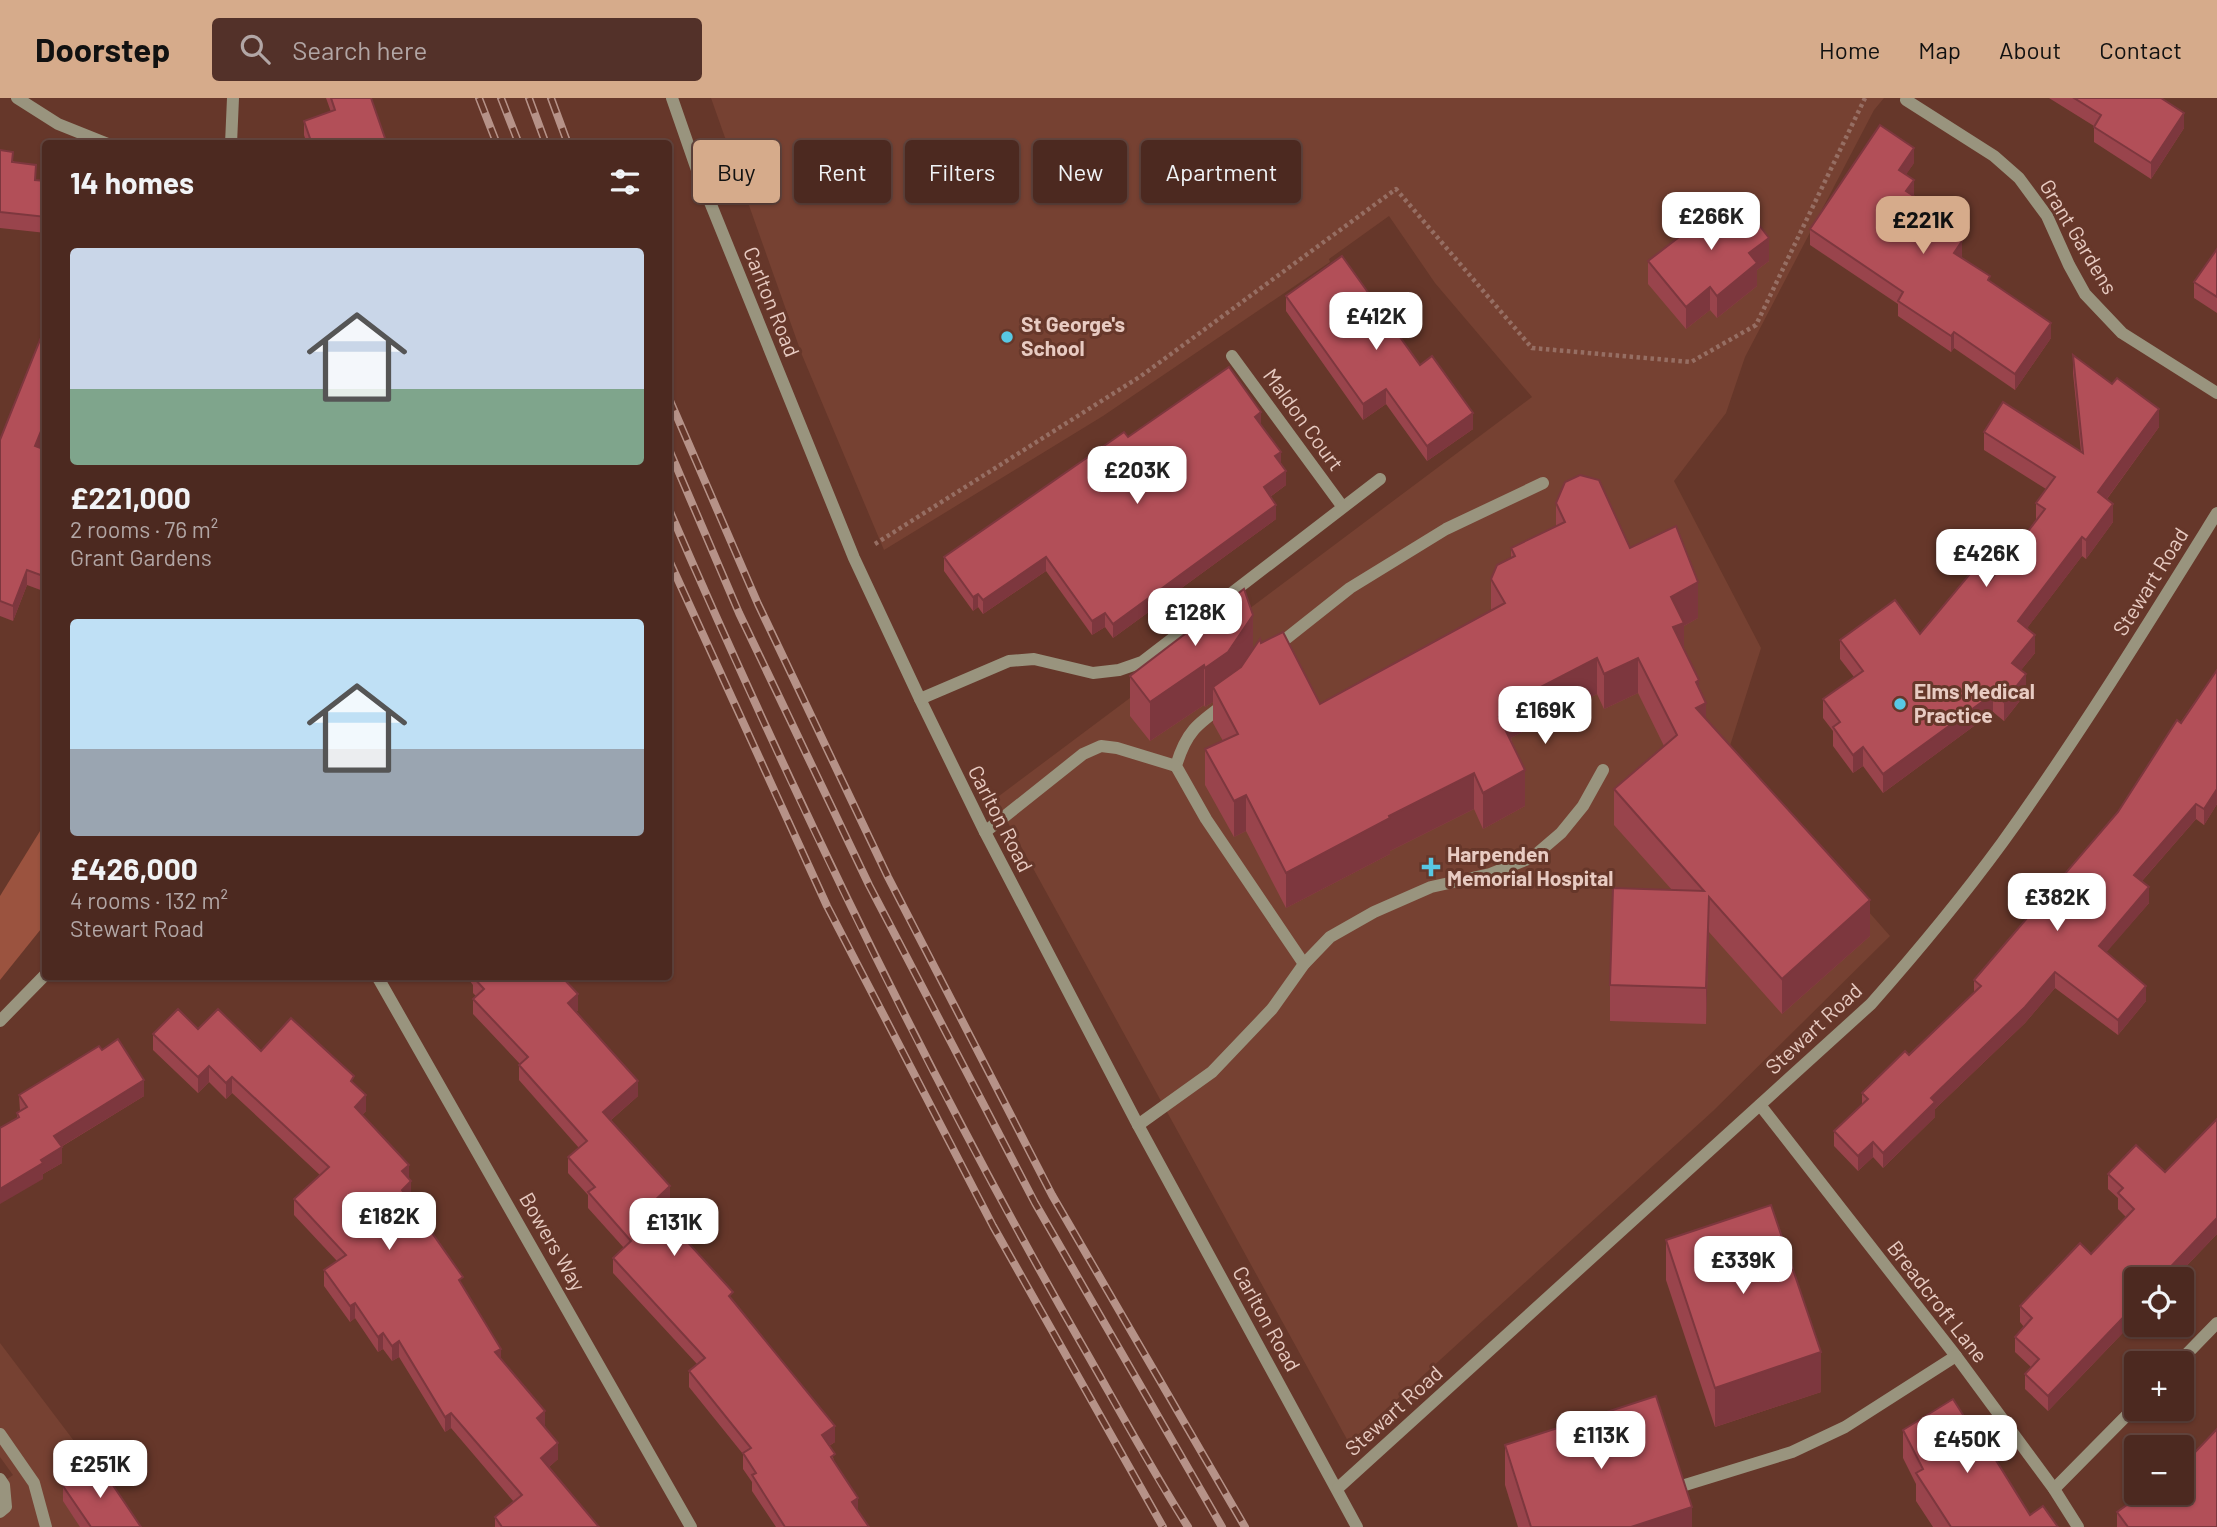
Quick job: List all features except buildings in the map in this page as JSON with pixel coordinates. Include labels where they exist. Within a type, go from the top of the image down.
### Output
[{"type":"street","points":[[17,98],[58,124],[98,140]]},
{"type":"street","points":[[231,140],[233,98]]},
{"type":"street","name":"Carlton Road","points":[[673,98],[697,170],[854,558],[920,699],[985,832],[1138,1125],[1357,1527]]},
{"type":"street","name":"Grant Gardens","points":[[1906,100],[1994,156],[2019,178],[2047,216],[2085,293],[2108,321],[2122,333],[2217,393]]},
{"type":"street","name":"Maldon Court","points":[[1232,356],[1342,506]]},
{"type":"street","points":[[920,699],[1009,660],[1034,659],[1093,673],[1119,670],[1142,662],[1380,479]]},
{"type":"street","points":[[1258,661],[1350,588],[1446,529],[1543,483]]},
{"type":"street","name":"Stewart Road","points":[[1338,1488],[1871,1004],[1935,930],[2002,843],[2071,742],[2217,513]]},
{"type":"street","points":[[1234,698],[1201,721],[1183,743],[1177,766],[1206,819],[1304,964]]},
{"type":"street","points":[[985,832],[1083,754],[1101,746],[1177,766]]},
{"type":"street","points":[[1138,1125],[1212,1072],[1272,1009],[1304,964],[1330,937],[1374,912],[1432,887],[1490,874],[1533,857],[1583,806],[1603,770]]},
{"type":"street","points":[[0,1021],[42,978]]},
{"type":"street","name":"Bowers Way","points":[[379,980],[691,1527]]},
{"type":"street","name":"Breadcroft Lane","points":[[1760,1105],[1956,1356],[2054,1489],[2078,1527]]},
{"type":"street","points":[[2190,1351],[2217,1323]]},
{"type":"street","points":[[1685,1485],[1792,1452],[1834,1432],[1956,1356]]},
{"type":"street","points":[[2054,1489],[2124,1418]]},
{"type":"street","points":[[0,1434],[34,1483],[46,1527]]},
{"type":"street","points":[[0,1479],[4,1485],[6,1507],[0,1512]]},
{"type":"path","points":[[854,558],[1140,376],[1396,190],[1532,348],[1691,362],[1756,326],[1866,98]]},
{"type":"shaded area","name":"Harpenden Memorial Hospital","points":[[711,98],[1884,98],[1874,110],[1745,357],[1726,413],[1674,481],[1761,648],[1728,752],[1890,936],[1713,1111],[1349,1443],[995,799],[1532,397],[1435,283],[1389,216],[1329,259],[1330,262],[1103,416],[884,550],[802,355],[748,203],[780,203],[780,140],[726,140]]},
{"type":"shaded area","points":[[42,828],[42,928],[0,980],[0,896]]},
{"type":"shaded area","points":[[0,1343],[135,1527],[0,1527],[0,1484],[13,1475],[0,1457]]},
{"type":"railway","points":[[479,98],[495,140]]},
{"type":"railway","points":[[501,98],[517,140]]},
{"type":"railway","points":[[529,98],[545,140]]},
{"type":"railway","points":[[551,98],[567,140]]},
{"type":"railway","points":[[672,405],[758,604],[888,877],[1052,1195],[1245,1527]]},
{"type":"railway","points":[[672,456],[739,613],[869,885],[1035,1203],[1222,1527]]},
{"type":"railway","points":[[672,516],[812,826],[915,1035],[1024,1241],[1188,1527]]},
{"type":"railway","points":[[672,567],[827,906],[993,1226],[1163,1527]]},
{"type":"place","name":"St George's School","points":[[1007,337]]},
{"type":"place","name":"Elms Medical Practice","points":[[1900,704]]},
{"type":"place","name":"Harpenden Memorial Hospital","points":[[1431,867]]}]
